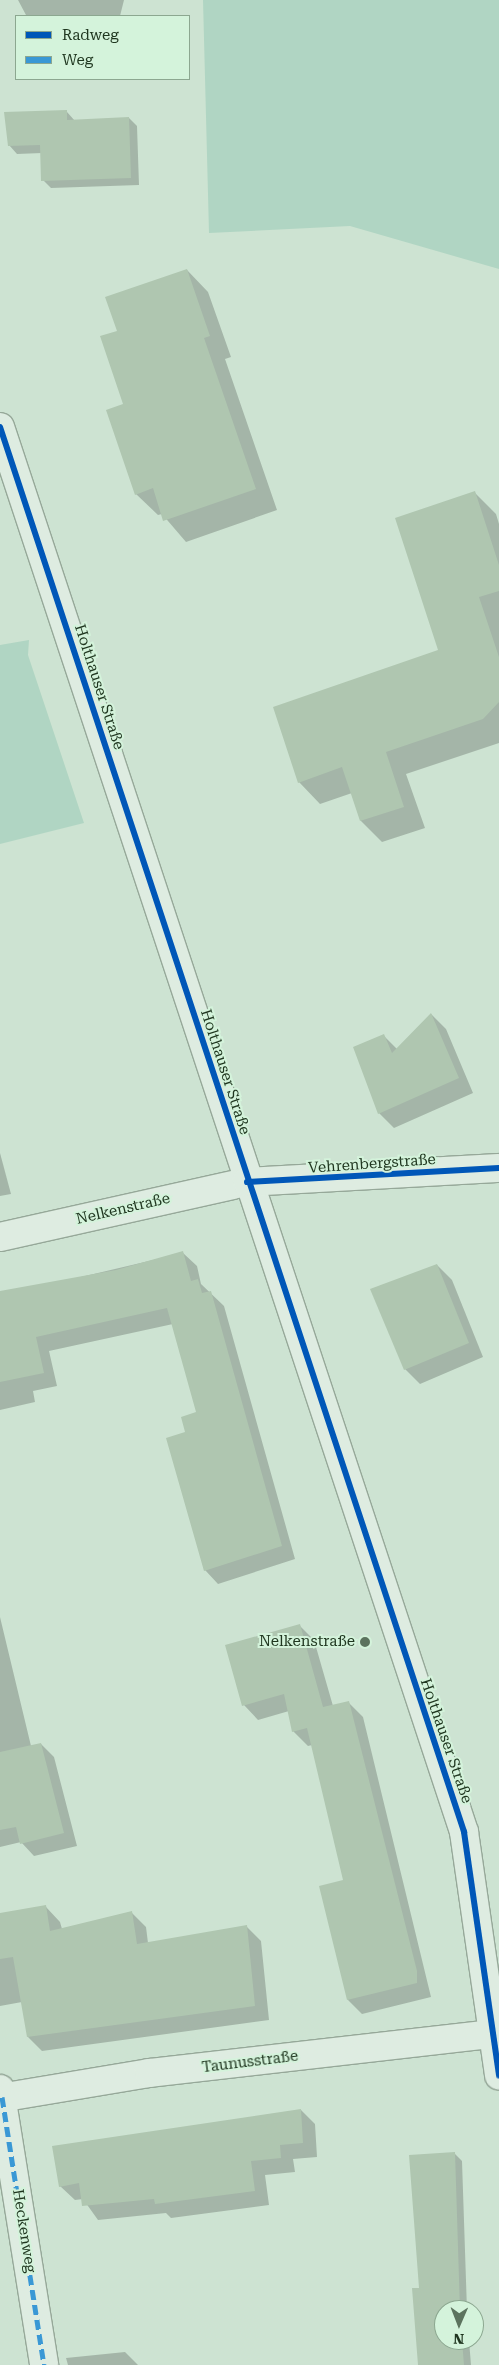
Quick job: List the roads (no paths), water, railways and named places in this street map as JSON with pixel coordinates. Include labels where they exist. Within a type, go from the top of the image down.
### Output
[{"type":"street","name":"Holthauser Straße","points":[[0,427],[247,1182],[464,1832],[497,2033],[499,2076]]},
{"type":"street","name":"Vehrenbergstraße","points":[[247,1182],[499,1168]]},
{"type":"street","name":"Nelkenstraße","points":[[0,1237],[247,1182]]},
{"type":"street","name":"Taunusstraße","points":[[1,2095],[148,2073],[497,2033]]},
{"type":"street","name":"Heckenweg","points":[[1,2095],[44,2365]]},
{"type":"place","name":"Nelkenstraße","points":[[365,1642]]}]
